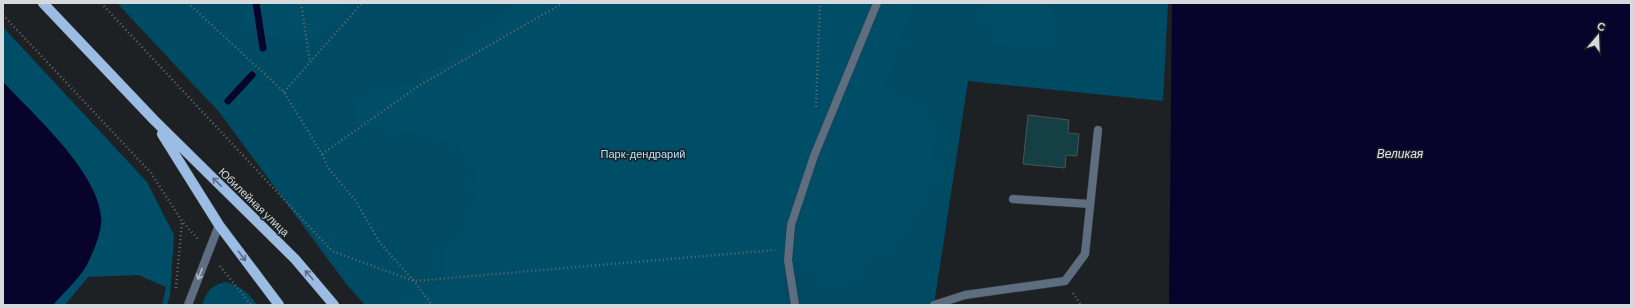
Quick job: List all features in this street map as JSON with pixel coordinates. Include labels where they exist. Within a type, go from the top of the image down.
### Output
[{"type":"main road","name":"Юбилейная улица","points":[[43,3],[154,120],[295,259],[334,305]]},
{"type":"main road","name":"Юбилейная улица","points":[[154,120],[219,225],[279,305]]},
{"type":"street","points":[[795,305],[788,260],[791,225],[806,178],[877,3]]},
{"type":"street","points":[[934,305],[965,295],[1065,281],[1085,254],[1098,130]]},
{"type":"street","points":[[1013,199],[1090,204]]},
{"type":"street","points":[[188,305],[219,225]]},
{"type":"path","points":[[101,3],[332,251],[414,281],[789,249]]},
{"type":"path","points":[[188,3],[284,92],[322,154],[328,168],[355,200],[380,243],[414,281],[432,305]]},
{"type":"path","points":[[301,3],[310,63]]},
{"type":"path","points":[[284,92],[362,3]]},
{"type":"path","points":[[322,154],[420,85],[563,3]]},
{"type":"path","points":[[816,110],[820,3]]},
{"type":"path","points":[[3,15],[151,173],[182,221],[209,251],[251,305]]},
{"type":"path","points":[[176,291],[182,221]]},
{"type":"green space","name":"Парк-дендрарий","points":[[117,3],[1168,3],[1163,101],[968,81],[934,305],[365,305],[347,285],[219,112]]},
{"type":"green space","points":[[245,3],[351,3],[316,40],[259,36],[245,17]]},
{"type":"green space","points":[[515,3],[913,3],[884,90],[939,123],[926,198],[901,238],[833,288],[807,265],[788,260],[778,265],[784,305],[406,305],[445,281],[445,246],[461,231],[478,180],[455,141],[357,124],[357,102],[417,80],[446,62]]},
{"type":"green space","points":[[986,3],[1046,3],[1054,15],[1056,30],[1040,46],[1029,48],[994,44]]},
{"type":"green space","points":[[3,27],[147,182],[174,235],[170,296],[167,305],[162,305],[166,287],[138,275],[88,277],[65,305],[53,305],[84,268],[67,150],[3,82]]},
{"type":"green space","points":[[226,282],[244,290],[257,305],[202,305],[210,289],[216,285]]},
{"type":"water","name":"Великая","points":[[1172,3],[1631,3],[1631,305],[1169,305]]},
{"type":"water","points":[[3,82],[62,144],[76,162],[97,199],[101,216],[99,235],[88,263],[78,278],[53,305],[3,305]]},
{"type":"building","points":[[1028,115],[1069,120],[1068,133],[1079,134],[1077,156],[1066,155],[1065,168],[1023,164]]},
{"type":"waterway","points":[[256,3],[263,48]]},
{"type":"waterway","points":[[228,101],[252,75]]}]
